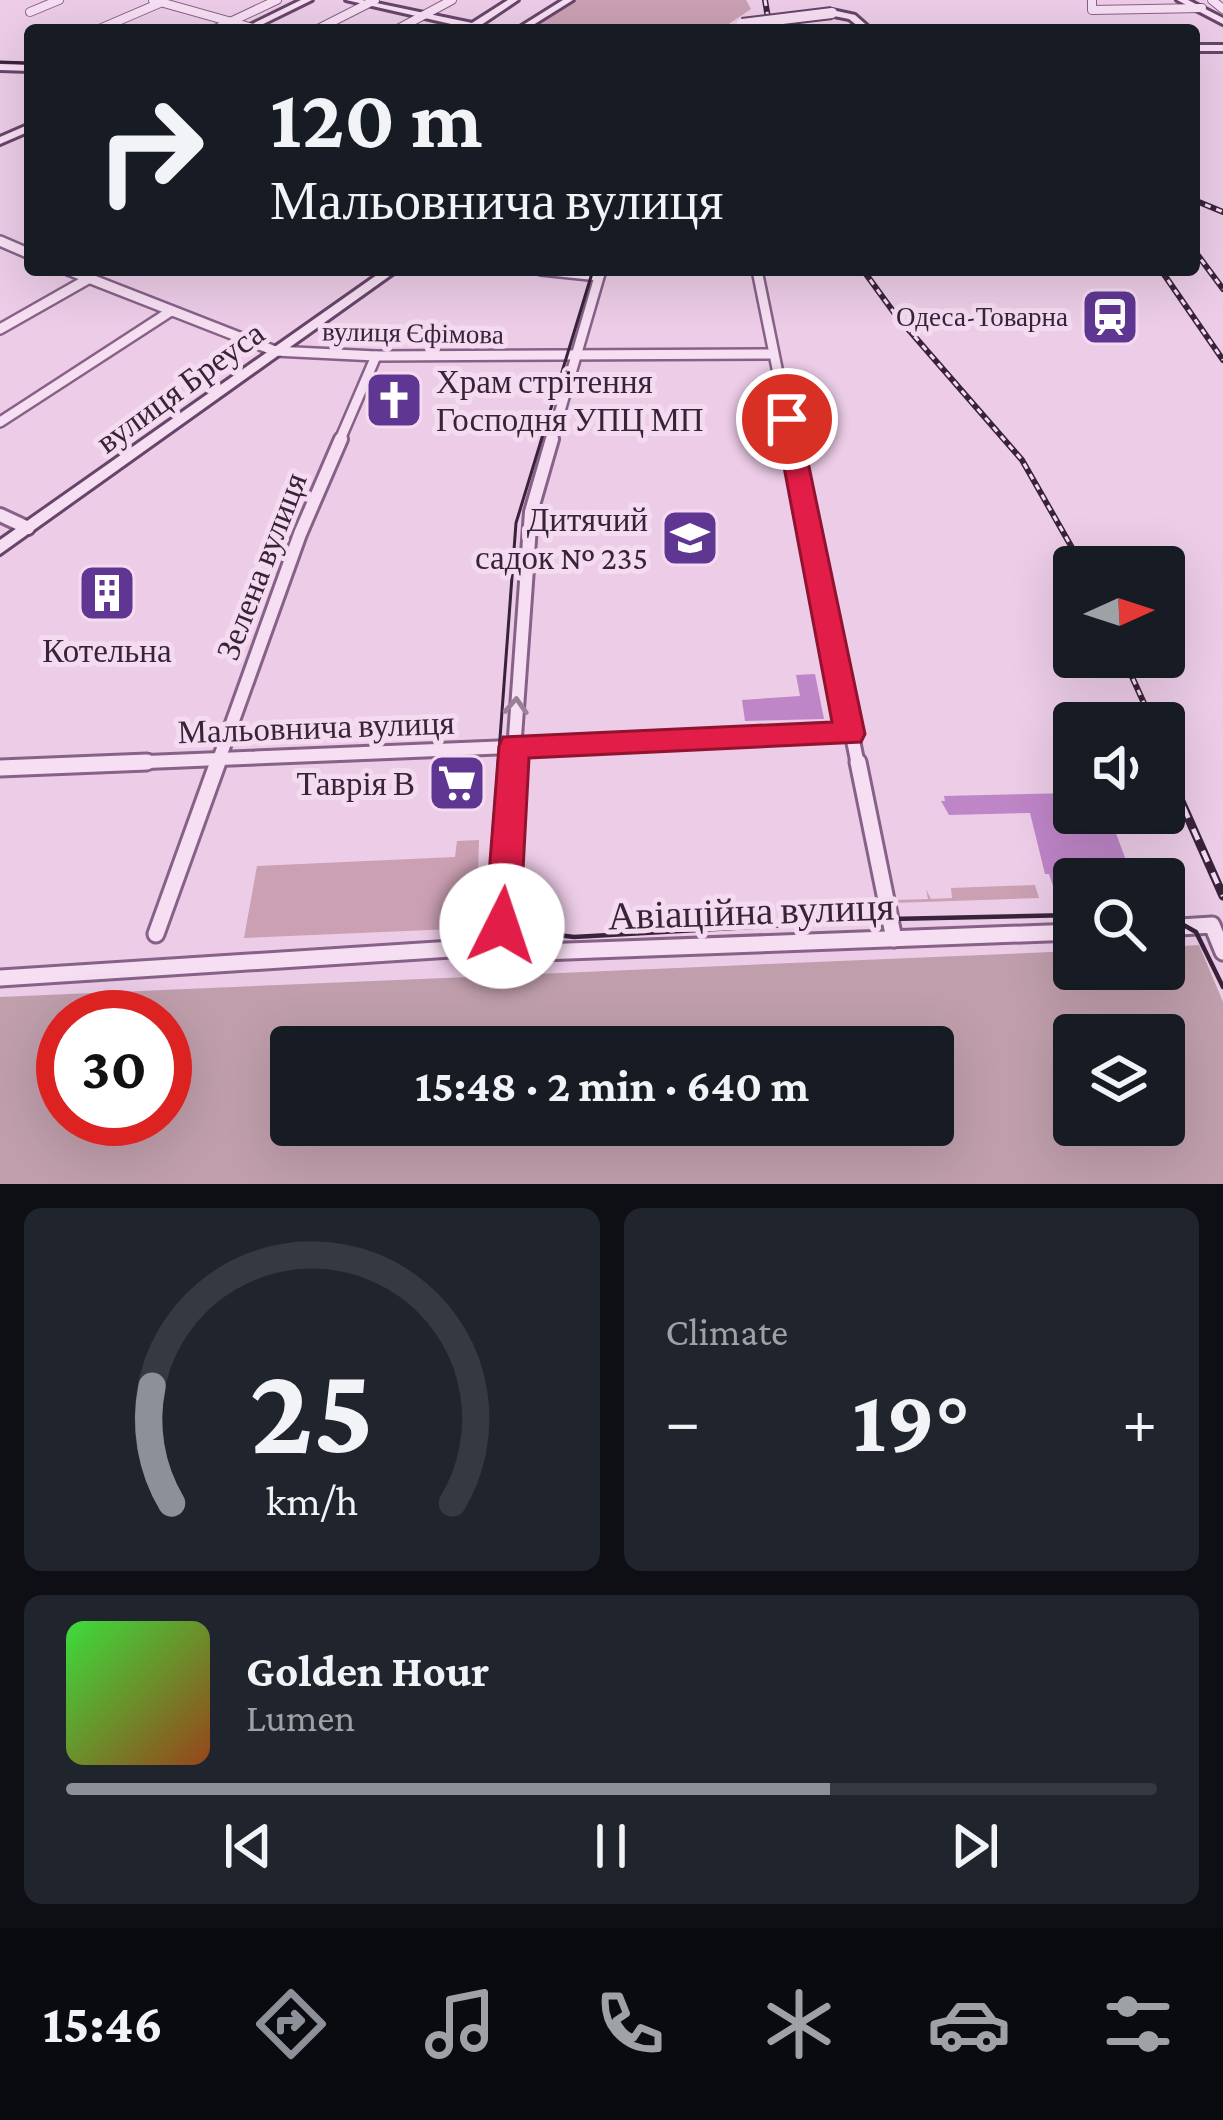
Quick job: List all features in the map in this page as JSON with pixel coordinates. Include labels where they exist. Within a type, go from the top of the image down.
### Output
[{"type":"street","points":[[30,12],[59,0]]},
{"type":"street","points":[[226,24],[278,0]]},
{"type":"street","points":[[261,24],[308,0]]},
{"type":"street","points":[[350,0],[454,24]]},
{"type":"street","points":[[407,24],[452,0]]},
{"type":"street","points":[[475,24],[514,0]]},
{"type":"street","points":[[529,24],[569,0]]},
{"type":"street","points":[[1181,0],[1223,15]]},
{"type":"street","points":[[1191,0],[1223,15]]},
{"type":"street","points":[[1212,0],[1223,15]]},
{"type":"street","points":[[110,24],[160,1],[237,24]]},
{"type":"street","points":[[328,24],[371,2]]},
{"type":"street","points":[[1092,5],[1202,8]]},
{"type":"street","points":[[742,24],[832,13],[861,24]]},
{"type":"street","name":"вулиця Єфімова","points":[[81,276],[275,351],[376,356],[773,354]]},
{"type":"street","name":"вулиця Бреуса","points":[[0,548],[383,276]]},
{"type":"street","points":[[515,945],[502,926],[531,512],[599,276]]},
{"type":"street","points":[[758,276],[894,939]]},
{"type":"street","points":[[0,329],[88,279]]},
{"type":"street","points":[[0,422],[171,311]]},
{"type":"street","name":"Зелена вулиця","points":[[156,934],[300,534],[376,356]]},
{"type":"street","points":[[0,515],[28,528]]},
{"type":"street","name":"Мальовнича вулиця","points":[[0,768],[850,734]]},
{"type":"street","points":[[1185,927],[1212,925],[1223,952]]},
{"type":"street","name":"Авіаційна вулиця","points":[[0,978],[515,945],[541,952],[1053,933]]},
{"type":"shaded area","points":[[577,0],[746,0],[751,9],[729,24],[535,24]]},
{"type":"shaded area","points":[[479,840],[476,928],[244,938],[257,866],[455,857],[457,841]]},
{"type":"shaded area","points":[[890,877],[896,900],[928,899],[926,889],[931,899],[952,898],[951,888],[1035,885],[1039,898],[893,903]]},
{"type":"shaded area","points":[[1199,945],[1223,1002],[1223,1184],[0,1184],[0,997],[36,995],[36,1146],[192,1146],[192,990],[163,990],[1053,952],[1053,990],[1185,990],[1185,946]]},
{"type":"building","name":"Храм стрітення Господня УПЦ МП","points":[[376,384],[390,384],[393,393],[418,393],[416,407],[369,407]]},
{"type":"building","name":"Котельна","points":[[95,575],[135,599],[120,611],[80,587]]},
{"type":"building","points":[[815,674],[824,719],[745,721],[742,700],[800,696],[796,675]]},
{"type":"building","points":[[1053,793],[1053,834],[1116,834],[1125,858],[1053,858],[1053,886],[1045,874],[1030,813],[949,815],[941,801],[944,796]]},
{"type":"tram line","points":[[0,62],[24,63]]},
{"type":"tram line","points":[[498,765],[516,523],[591,276]]},
{"type":"tram line","points":[[499,762],[489,893],[505,924],[518,930],[574,937],[891,919],[1053,915]]},
{"type":"tram line","points":[[1185,926],[1196,932],[1223,987]]},
{"type":"railway","points":[[765,0],[769,24]]},
{"type":"railway","points":[[1200,202],[1223,212]]},
{"type":"railway","points":[[1200,258],[1223,289]]},
{"type":"railway","points":[[867,276],[1022,460],[1071,546]]},
{"type":"railway","points":[[1165,276],[1223,360]]},
{"type":"railway","points":[[1133,678],[1143,702]]},
{"type":"railway","points":[[1185,810],[1223,896]]},
{"type":"place","name":"Одеса-Товарна","points":[[1110,317]]},
{"type":"place","name":"Храм стрітення Господня УПЦ МП","points":[[394,400]]},
{"type":"place","name":"Дитячий садок № 235","points":[[690,538]]},
{"type":"place","name":"Котельна","points":[[107,593]]},
{"type":"place","name":"Таврія В","points":[[457,783]]},
{"type":"route","points":[[502,926],[514,746],[850,734],[787,419]]}]
